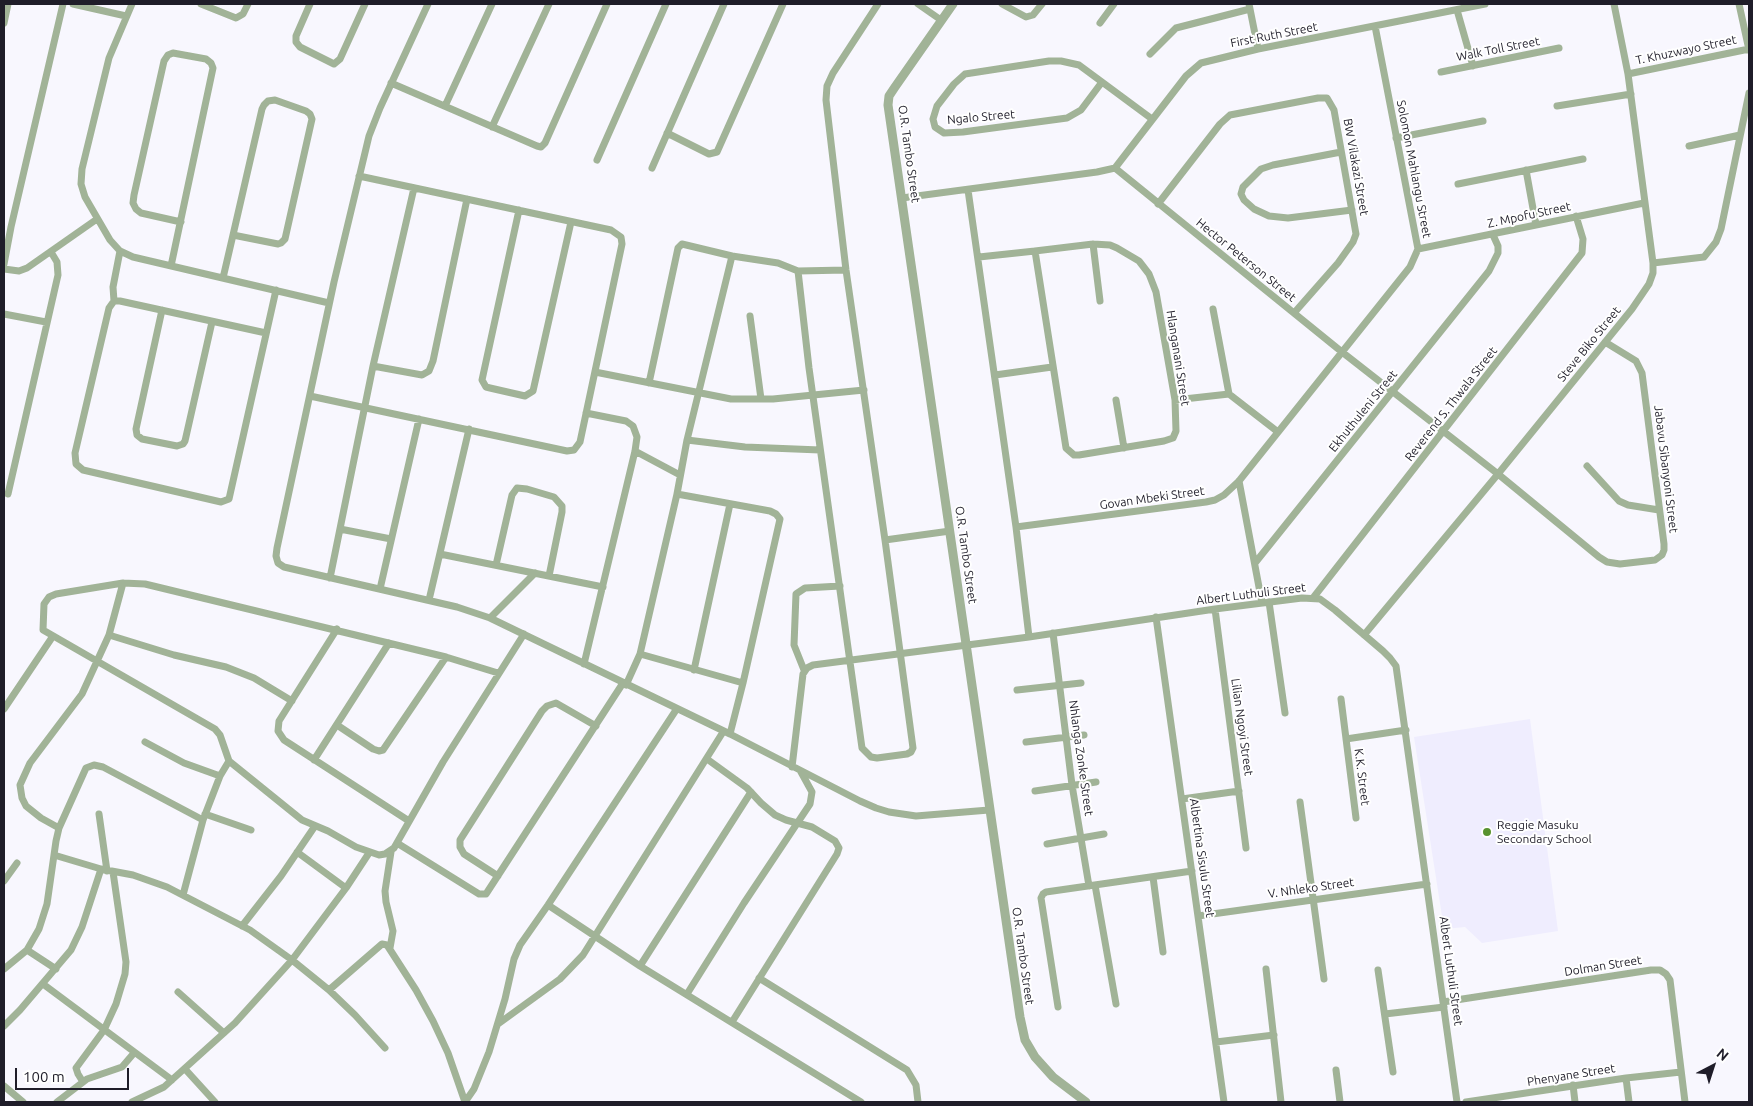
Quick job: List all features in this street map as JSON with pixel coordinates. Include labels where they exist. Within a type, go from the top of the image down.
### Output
[{"type":"street","points":[[4,23],[8,4]]},
{"type":"street","points":[[4,264],[7,226],[63,4]]},
{"type":"street","points":[[73,4],[126,16]]},
{"type":"street","points":[[132,4],[105,72],[82,169],[83,191],[110,240],[120,251],[133,256],[329,303]]},
{"type":"street","points":[[201,4],[236,18],[243,14],[248,4]]},
{"type":"street","points":[[310,4],[296,36],[296,42],[300,47],[334,64],[340,59],[365,4]]},
{"type":"street","points":[[428,4],[369,136],[329,303],[276,556],[278,562],[284,567],[471,610],[726,733],[860,801],[889,812],[916,816],[989,810]]},
{"type":"street","points":[[446,106],[492,4]]},
{"type":"street","points":[[492,127],[549,4]]},
{"type":"street","points":[[392,83],[537,146],[543,146],[607,4]]},
{"type":"street","points":[[598,160],[666,4]]},
{"type":"street","points":[[652,168],[724,4]]},
{"type":"street","points":[[667,133],[709,154],[717,152],[783,4]]},
{"type":"street","points":[[798,271],[812,395],[862,748],[871,757],[877,758],[907,754],[913,748],[846,270],[826,93],[833,73],[878,4]]},
{"type":"street","points":[[918,4],[941,20]]},
{"type":"street","name":"O.R. Tambo Street","points":[[953,4],[890,96],[888,105],[1017,1002],[1024,1035],[1029,1048],[1053,1077],[1086,1102]]},
{"type":"street","points":[[1002,4],[1026,17],[1033,15],[1042,4]]},
{"type":"street","points":[[1100,23],[1114,4]]},
{"type":"street","name":"First Ruth Street","points":[[1115,168],[1186,76],[1201,62],[1485,4]]},
{"type":"street","name":"Steve Biko Street","points":[[1364,635],[1498,474],[1605,342],[1649,284],[1653,273],[1653,263],[1628,74],[1614,4]]},
{"type":"street","points":[[1740,4],[1749,49]]},
{"type":"street","points":[[1150,54],[1176,28],[1250,7],[1258,49]]},
{"type":"street","points":[[1457,10],[1473,66]]},
{"type":"street","name":"Solomon Mahlangu Street","points":[[1342,352],[1410,267],[1418,249],[1375,26]]},
{"type":"street","name":"Walk Toll Street","points":[[1441,72],[1559,48]]},
{"type":"street","name":"T. Khuzwayo Street","points":[[1628,74],[1749,49]]},
{"type":"street","points":[[172,266],[213,68],[212,63],[206,59],[170,53],[164,61],[133,203],[141,213],[181,222]]},
{"type":"street","name":"Ngalo Street","points":[[1102,82],[1081,110],[1068,118],[956,132],[944,132],[935,127],[933,119],[937,106],[954,84],[965,74],[1049,61],[1061,61],[1080,65],[1152,119]]},
{"type":"street","points":[[1653,263],[1704,257],[1716,242],[1721,229],[1749,93]]},
{"type":"street","points":[[1557,106],[1631,94]]},
{"type":"street","name":"BW Vilakazi Street","points":[[1158,204],[1220,124],[1230,115],[1318,98],[1327,98],[1334,110],[1356,234],[1353,242],[1338,263],[1294,313]]},
{"type":"street","points":[[223,278],[233,235],[264,105],[275,100],[306,111],[310,114],[312,120],[285,239],[278,244],[233,235]]},
{"type":"street","points":[[1396,138],[1483,121]]},
{"type":"street","points":[[1689,146],[1740,135]]},
{"type":"street","points":[[1341,152],[1273,164],[1261,169],[1243,187],[1241,194],[1244,200],[1254,209],[1269,216],[1279,218],[1352,210]]},
{"type":"street","points":[[1458,184],[1583,159]]},
{"type":"street","points":[[902,198],[1115,168]]},
{"type":"street","name":"Hector Peterson Street","points":[[1115,168],[1342,352],[1533,503]]},
{"type":"street","points":[[1526,170],[1536,225]]},
{"type":"street","points":[[310,396],[571,451],[578,446],[586,413],[622,244],[622,240],[615,232],[467,198],[359,176]]},
{"type":"street","points":[[330,578],[364,407],[414,188]]},
{"type":"street","points":[[968,190],[1016,527],[1029,637]]},
{"type":"street","points":[[373,366],[422,375],[429,371],[467,198]]},
{"type":"street","name":"Z. Mpofu Street","points":[[1418,249],[1644,203]]},
{"type":"street","points":[[519,210],[482,376],[486,387],[525,396],[533,391],[571,222]]},
{"type":"street","name":"Reverend S. Thwala Street","points":[[1313,598],[1582,253],[1583,239],[1576,216]]},
{"type":"street","points":[[4,270],[23,270],[97,219]]},
{"type":"street","name":"Ekhuthuleni Street","points":[[1255,563],[1489,272],[1498,253],[1498,246],[1493,235]]},
{"type":"street","points":[[649,383],[682,244],[732,256],[778,263],[798,271],[846,270]]},
{"type":"street","points":[[1093,244],[1100,301]]},
{"type":"street","name":"Hlanganani Street","points":[[979,257],[1036,250],[1093,244],[1110,245],[1124,251],[1139,261],[1149,274],[1156,292],[1175,400],[1176,431],[1173,438],[1079,455],[1068,450],[1064,440],[1052,367],[1036,250]]},
{"type":"street","points":[[120,251],[113,287],[114,301],[109,308],[76,453],[76,464],[87,471],[221,502],[227,501],[230,496],[276,290]]},
{"type":"street","points":[[8,494],[58,275],[57,262],[51,252]]},
{"type":"street","points":[[397,843],[482,895],[488,893],[625,684],[640,654],[677,494],[687,440],[732,256]]},
{"type":"street","points":[[114,301],[266,334]]},
{"type":"street","points":[[1213,309],[1229,394],[1278,432]]},
{"type":"street","points":[[162,310],[136,428],[137,435],[142,439],[177,446],[183,444],[212,322]]},
{"type":"street","points":[[4,314],[46,322]]},
{"type":"street","points":[[750,316],[761,399]]},
{"type":"street","name":"Jabavu Sibanyoni Street","points":[[1533,503],[1603,560],[1620,564],[1655,560],[1662,555],[1664,544],[1641,369],[1636,361],[1605,342]]},
{"type":"street","name":"Govan Mbeki Street","points":[[1016,527],[1211,501],[1224,495],[1239,481],[1342,352]]},
{"type":"street","points":[[995,375],[1052,367]]},
{"type":"street","points":[[595,372],[731,399],[761,399],[864,390]]},
{"type":"street","points":[[1175,400],[1229,394]]},
{"type":"street","points":[[1116,400],[1124,448]]},
{"type":"street","points":[[584,664],[634,451],[636,432],[630,423],[621,419],[586,413]]},
{"type":"street","points":[[380,589],[419,419]]},
{"type":"street","points":[[429,600],[469,429]]},
{"type":"street","points":[[687,440],[745,447],[820,450]]},
{"type":"street","points":[[634,451],[680,475]]},
{"type":"street","points":[[1587,466],[1619,501],[1628,505],[1659,510]]},
{"type":"street","points":[[1239,481],[1286,713]]},
{"type":"street","points":[[496,565],[512,494],[517,488],[527,489],[554,496],[562,506],[549,576]]},
{"type":"street","points":[[498,1024],[560,979],[583,955],[707,759],[726,733],[743,683],[780,519],[773,512],[677,494]]},
{"type":"street","points":[[694,670],[730,504]]},
{"type":"street","points":[[340,529],[391,539]]},
{"type":"street","points":[[885,540],[950,531]]},
{"type":"street","points":[[440,554],[602,587]]},
{"type":"street","points":[[490,618],[535,573]]},
{"type":"street","points":[[59,828],[41,818],[26,806],[22,798],[20,785],[30,763],[77,701],[98,662],[110,635],[123,583]]},
{"type":"street","points":[[391,852],[379,855],[356,848],[292,813],[229,761],[220,735],[215,729],[43,630],[44,604],[49,597],[56,594],[123,583],[145,584],[446,656],[498,673]]},
{"type":"street","points":[[792,766],[801,681],[804,670],[794,645],[796,594],[805,588],[840,586]]},
{"type":"street","name":"Albert Luthuli Street","points":[[804,670],[813,665],[850,659],[966,646],[1215,609],[1313,598],[1325,602],[1390,658],[1396,666],[1457,1102]]},
{"type":"street","name":"Lilian Ngoyi Street","points":[[1215,609],[1246,848]]},
{"type":"street","name":"Albertina Sisulu Street","points":[[1156,617],[1224,1102]]},
{"type":"street","points":[[336,630],[279,721],[278,731],[284,740],[409,821]]},
{"type":"street","name":"Nhlanga Zonke Street","points":[[1053,633],[1072,785],[1081,838],[1116,1004]]},
{"type":"street","points":[[390,948],[393,931],[385,890],[391,852],[498,673],[524,634]]},
{"type":"street","points":[[110,635],[174,655],[226,667],[254,678],[292,701]]},
{"type":"street","points":[[4,709],[53,636]]},
{"type":"street","points":[[314,760],[389,643]]},
{"type":"street","points":[[640,654],[743,683]]},
{"type":"street","points":[[337,725],[375,751],[383,750],[446,656]]},
{"type":"street","points":[[1017,690],[1082,682]]},
{"type":"street","name":"K.K. Street","points":[[1341,699],[1356,818]]},
{"type":"street","points":[[498,876],[464,854],[460,847],[460,840],[542,711],[547,706],[556,704],[596,726]]},
{"type":"street","points":[[465,1102],[482,1072],[498,1024],[517,951],[676,710]]},
{"type":"street","name":"K.K. Street","points":[[1346,738],[1406,730]]},
{"type":"street","points":[[1026,742],[1084,735]]},
{"type":"street","points":[[146,742],[196,769],[220,776]]},
{"type":"street","points":[[707,759],[751,792],[775,815],[812,827],[831,838],[838,845],[839,851],[732,1022]]},
{"type":"street","points":[[184,895],[204,817],[220,776],[229,761]]},
{"type":"street","points":[[4,969],[27,950],[43,919],[59,828],[86,768],[94,765],[103,767],[204,817],[251,830]]},
{"type":"street","points":[[687,994],[810,804],[812,796],[810,788],[800,770]]},
{"type":"street","points":[[1035,791],[1096,782]]},
{"type":"street","points":[[1182,799],[1239,791]]},
{"type":"street","points":[[640,966],[751,792]]},
{"type":"street","points":[[1300,802],[1324,979]]},
{"type":"street","points":[[83,1082],[76,1072],[77,1066],[104,1030],[121,989],[126,962],[107,871],[99,814]]},
{"type":"street","points":[[242,926],[315,826]]},
{"type":"street","points":[[1047,844],[1104,834]]},
{"type":"street","points":[[297,852],[346,888]]},
{"type":"street","points":[[132,1102],[157,1091],[172,1080],[224,1033],[292,960],[346,888],[369,853]]},
{"type":"street","points":[[54,855],[107,871],[150,880],[184,895],[242,926],[266,940],[330,990],[385,1048]]},
{"type":"street","points":[[4,881],[17,863]]},
{"type":"street","points":[[4,1026],[71,950],[107,871]]},
{"type":"street","points":[[1058,1007],[1042,898],[1043,894],[1192,871]]},
{"type":"street","points":[[1153,877],[1162,952]]},
{"type":"street","name":"V. Nhleko Street","points":[[1198,916],[1427,884]]},
{"type":"street","points":[[548,905],[640,966],[861,1102]]},
{"type":"street","points":[[330,990],[382,944],[387,945],[433,1021],[448,1053],[465,1102]]},
{"type":"street","points":[[27,950],[56,969]]},
{"type":"street","points":[[1266,969],[1282,1102]]},
{"type":"street","points":[[1378,970],[1393,1072]]},
{"type":"street","name":"Dolman Street","points":[[1444,1004],[1660,970],[1670,980],[1685,1102]]},
{"type":"street","points":[[759,978],[907,1070],[916,1085],[918,1102]]},
{"type":"street","points":[[43,984],[172,1080]]},
{"type":"street","points":[[178,992],[224,1033]]},
{"type":"street","points":[[1385,1014],[1444,1004]]},
{"type":"street","points":[[1216,1042],[1274,1035]]},
{"type":"street","points":[[57,1102],[83,1082],[97,1075],[118,1070],[127,1063],[134,1053]]},
{"type":"street","points":[[185,1069],[215,1102]]},
{"type":"street","points":[[1336,1070],[1340,1102]]},
{"type":"street","name":"Phenyane Street","points":[[1466,1102],[1626,1078],[1681,1072]]},
{"type":"street","points":[[1626,1078],[1629,1102]]},
{"type":"street","points":[[4,1086],[23,1102]]},
{"type":"street","points":[[1573,1086],[1576,1102]]},
{"type":"shaded area","name":"Reggie Masuku Secondary School","points":[[1530,719],[1558,931],[1482,943],[1465,927],[1444,929],[1414,737]]},
{"type":"place","name":"Reggie Masuku Secondary School","points":[[1487,832]]}]
